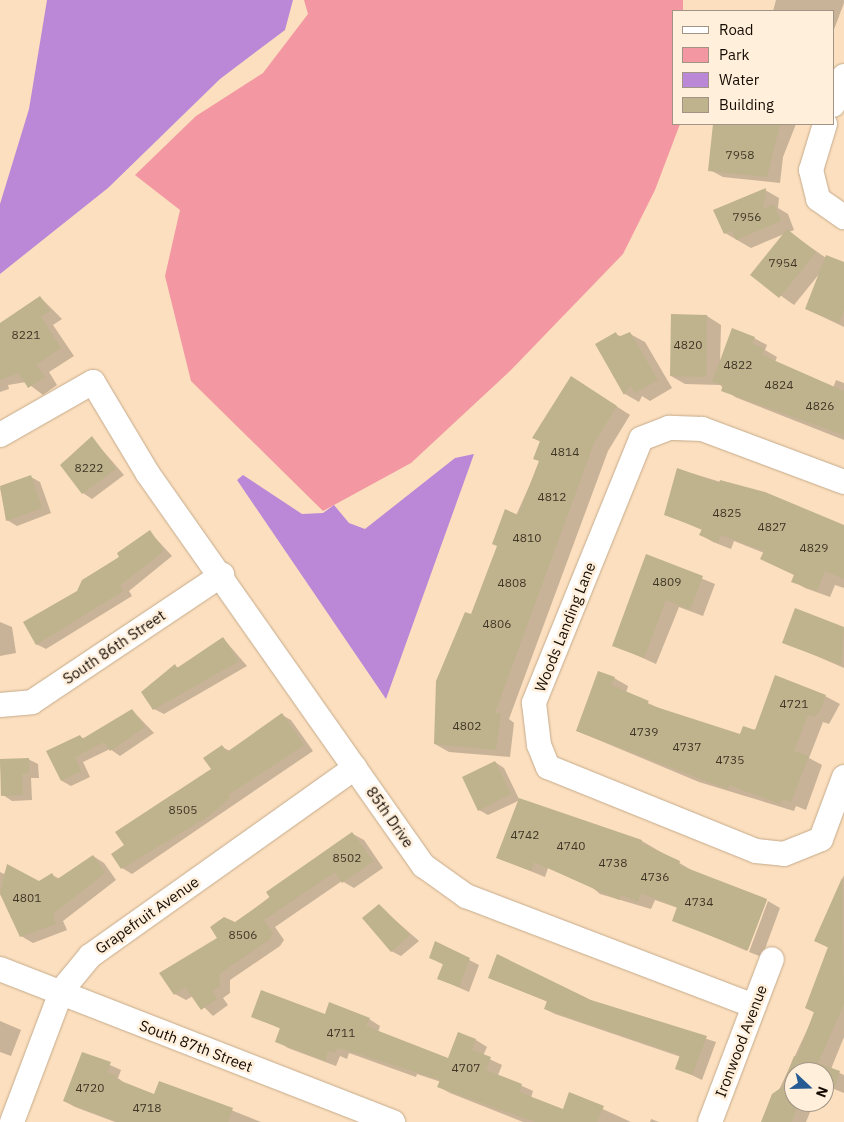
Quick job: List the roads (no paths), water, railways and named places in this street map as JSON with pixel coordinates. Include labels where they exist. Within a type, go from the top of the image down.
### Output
[{"type":"street","points":[[834,102],[844,76]]},
{"type":"street","points":[[825,125],[811,170],[818,199],[844,217]]},
{"type":"street","name":"85th Drive","points":[[0,435],[93,382],[148,474],[222,575],[424,866],[466,896],[754,1006]]},
{"type":"street","name":"Woods Landing Lane","points":[[844,482],[702,429],[669,428],[641,439],[534,703],[539,745],[548,767],[756,851],[784,854],[821,839],[844,776]]},
{"type":"street","name":"South 86th Street","points":[[0,705],[32,702],[222,575]]},
{"type":"street","name":"Grapefruit Avenue","points":[[12,1122],[62,990],[90,956],[355,768]]},
{"type":"street","name":"Ironwood Avenue","points":[[710,1122],[772,959]]},
{"type":"street","name":"South 87th Street","points":[[0,969],[62,990],[393,1122]]},
{"type":"water","points":[[47,0],[293,0],[285,30],[220,79],[108,188],[0,274],[0,204],[29,109]]},
{"type":"water","points":[[474,454],[386,699],[237,480],[243,475],[302,514],[323,513],[334,505],[349,523],[365,529],[455,458]]}]
